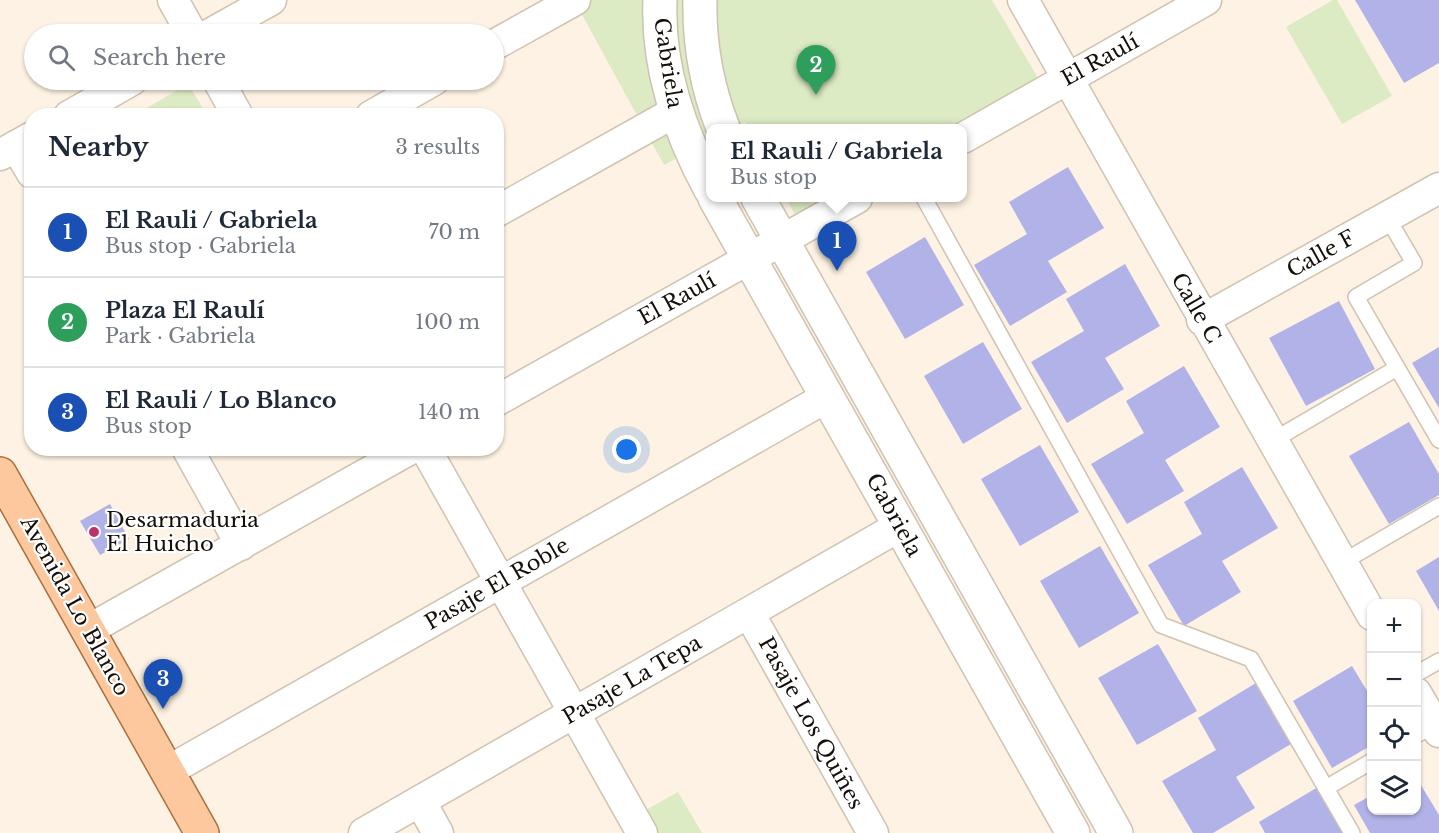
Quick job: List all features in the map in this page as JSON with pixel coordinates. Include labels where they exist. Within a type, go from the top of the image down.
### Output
[{"type":"main road","name":"Avenida Lo Blanco","points":[[0,474],[202,833]]},
{"type":"street","points":[[173,0],[186,24]]},
{"type":"street","points":[[228,24],[271,0]]},
{"type":"street","points":[[504,39],[575,0]]},
{"type":"street","name":"Gabriela","points":[[660,0],[662,46],[675,112],[706,180]]},
{"type":"street","name":"Gabriela","points":[[700,0],[702,49],[708,82],[721,124]]},
{"type":"street","name":"Calle C","points":[[1023,0],[1367,608]]},
{"type":"street","name":"El Raulí","points":[[967,136],[1206,0]]},
{"type":"street","points":[[83,108],[114,90]]},
{"type":"street","points":[[224,90],[234,108]]},
{"type":"street","points":[[385,108],[416,90]]},
{"type":"street","points":[[504,208],[675,112]]},
{"type":"street","points":[[16,146],[24,160]]},
{"type":"street","name":"Calle F","points":[[1202,320],[1439,188]]},
{"type":"street","name":"Gabriela","points":[[717,202],[1073,833]]},
{"type":"street","name":"Gabriela","points":[[760,202],[1103,829]]},
{"type":"street","name":"El Raulí","points":[[504,397],[850,202]]},
{"type":"street","name":"Pasaje El Roble","points":[[168,771],[827,397]]},
{"type":"street","points":[[191,456],[241,545]]},
{"type":"street","points":[[88,630],[398,456]]},
{"type":"street","points":[[429,456],[642,833]]},
{"type":"street","name":"Pasaje La Tepa","points":[[364,833],[900,526]]},
{"type":"street","name":"Pasaje Los Quiñes","points":[[749,612],[873,833]]},
{"type":"street","points":[[1421,707],[1430,731]]},
{"type":"street","points":[[420,801],[438,833]]},
{"type":"lane","points":[[926,202],[1161,625],[1251,659],[1352,833]]},
{"type":"lane","points":[[1387,217],[1414,263],[1356,297],[1439,440]]},
{"type":"lane","points":[[1272,441],[1397,368]]},
{"type":"lane","points":[[1341,563],[1439,506]]},
{"type":"lane","points":[[1421,671],[1439,661]]},
{"type":"lane","points":[[1326,788],[1367,763]]},
{"type":"green space","points":[[574,0],[992,0],[1038,78],[957,124],[746,124],[745,122],[741,124],[706,124],[706,143],[664,165]]},
{"type":"green space","points":[[1333,0],[1337,0],[1392,96],[1342,124],[1286,27]]},
{"type":"green space","points":[[178,90],[192,90],[203,108],[147,108]]},
{"type":"green space","points":[[788,202],[822,202],[796,217]]},
{"type":"green space","points":[[678,792],[702,833],[648,833],[637,815]]},
{"type":"building","points":[[1355,0],[1439,0],[1439,63],[1404,83]]},
{"type":"building","points":[[1068,167],[1104,228],[1048,261],[1067,292],[1010,326],[974,265],[1027,234],[1009,202]]},
{"type":"building","points":[[925,237],[964,305],[905,339],[866,272]]},
{"type":"building","points":[[1125,264],[1160,326],[1105,358],[1124,389],[1067,423],[1031,362],[1084,331],[1066,299]]},
{"type":"building","points":[[1339,301],[1375,369],[1306,406],[1269,338]]},
{"type":"building","points":[[983,342],[1022,409],[963,444],[924,376]]},
{"type":"building","points":[[1439,347],[1439,408],[1412,363]]},
{"type":"building","points":[[1184,366],[1220,427],[1165,460],[1184,491],[1127,524],[1091,464],[1144,433],[1126,401]]},
{"type":"building","points":[[1409,422],[1439,474],[1439,495],[1389,524],[1349,456]]},
{"type":"building","points":[[1040,445],[1079,512],[1020,546],[981,479]]},
{"type":"building","points":[[1242,467],[1278,528],[1222,561],[1241,592],[1184,626],[1148,565],[1202,534],[1184,502]]},
{"type":"building","points":[[110,504],[129,539],[100,555],[80,521]]},
{"type":"building","points":[[1100,546],[1139,613],[1079,648],[1040,581]]},
{"type":"building","points":[[1439,557],[1439,611],[1416,571]]},
{"type":"building","points":[[1158,644],[1197,711],[1137,745],[1098,678]]},
{"type":"building","points":[[1352,666],[1367,691],[1367,748],[1332,768],[1293,701]]},
{"type":"building","points":[[1256,683],[1291,744],[1236,777],[1255,808],[1213,833],[1193,833],[1162,781],[1216,750],[1198,718]]},
{"type":"building","points":[[1421,785],[1439,815],[1439,833],[1370,833],[1354,805],[1367,798],[1367,815],[1421,815]]},
{"type":"building","points":[[1318,787],[1344,833],[1265,833],[1259,822]]},
{"type":"place","name":"Plaza El Raulí","points":[[816,95]]},
{"type":"place","name":"El Rauli / Gabriela","points":[[837,271]]},
{"type":"place","name":"Desarmaduria El Huicho","points":[[94,532]]},
{"type":"place","name":"El Rauli / Lo Blanco","points":[[163,709]]}]
